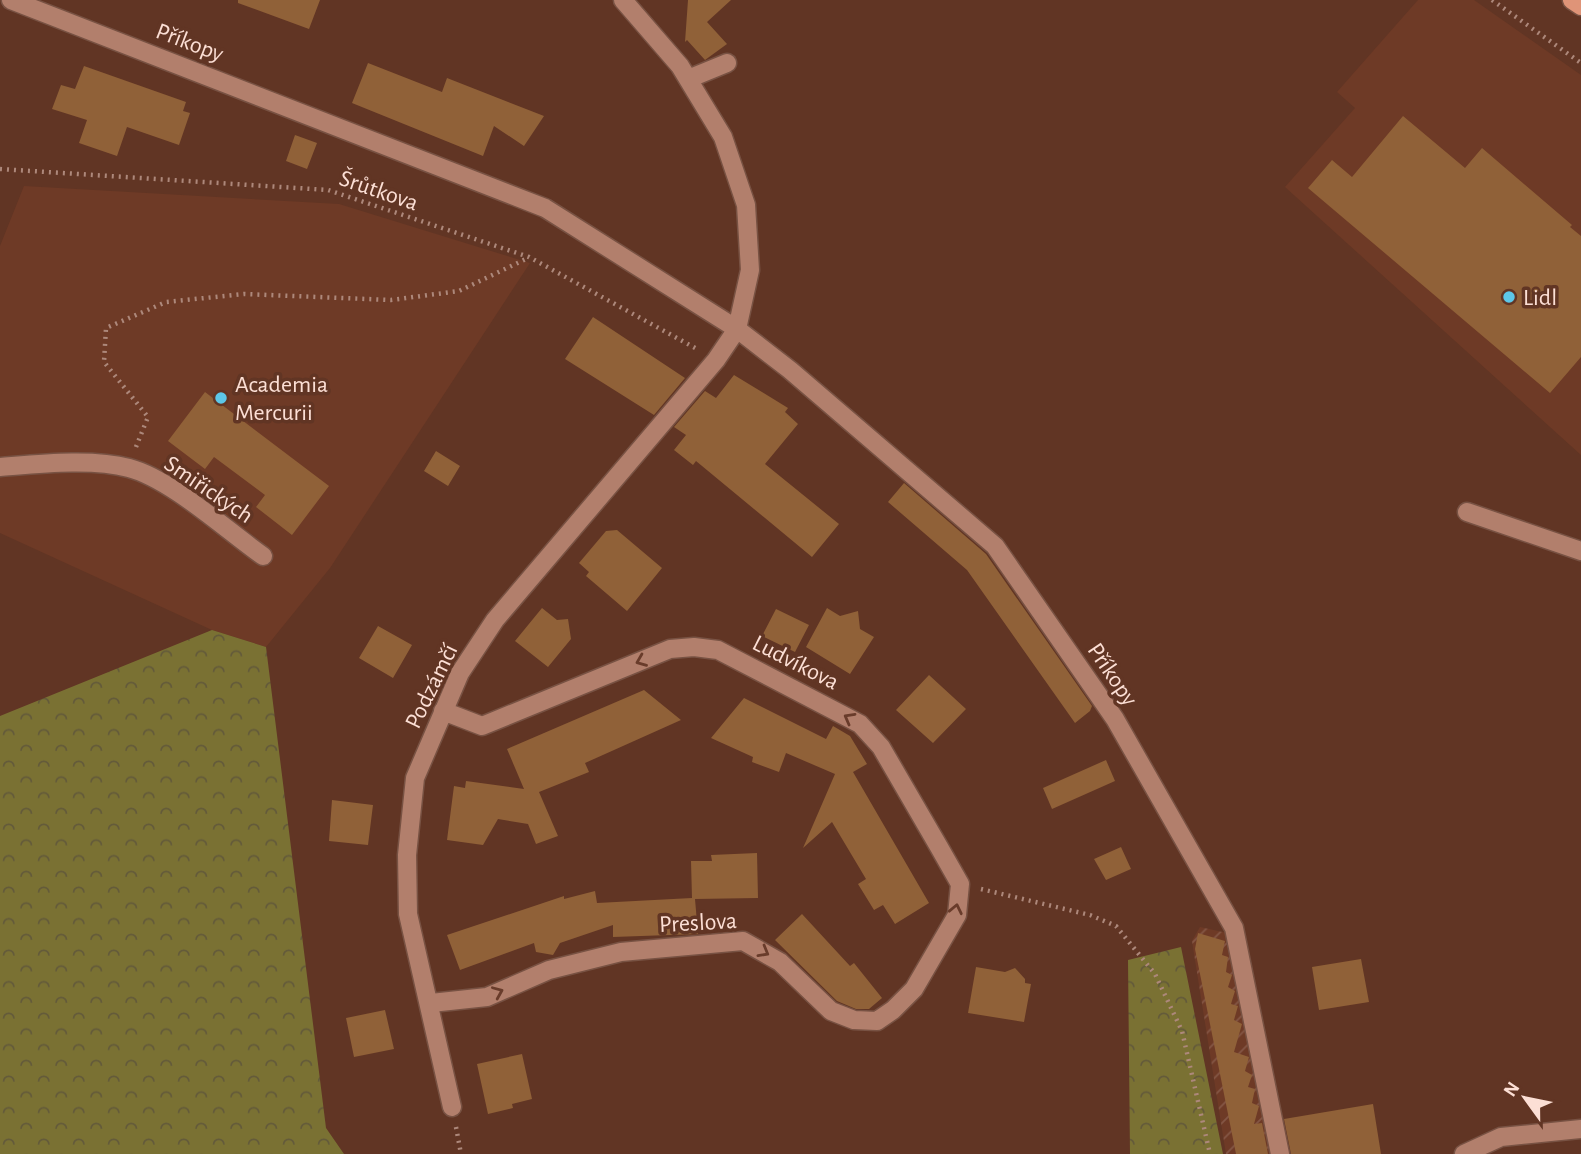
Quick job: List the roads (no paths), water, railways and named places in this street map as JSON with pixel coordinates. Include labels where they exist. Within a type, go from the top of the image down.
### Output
[{"type":"main road","points":[[1572,0],[1581,6]]},
{"type":"street","name":"Příkopy","points":[[11,0],[545,208],[737,329],[790,370],[995,546],[1115,719],[1234,928],[1280,1154]]},
{"type":"street","points":[[623,0],[688,79],[723,136],[746,205],[751,270],[737,329]]},
{"type":"street","points":[[688,79],[727,63]]},
{"type":"street","name":"Podzámčí","points":[[452,1107],[431,1003],[408,914],[407,855],[415,778],[460,673],[495,621],[716,360],[737,329]]},
{"type":"street","name":"Smiřických","points":[[0,467],[80,463],[128,467],[160,481],[263,556]]},
{"type":"street","points":[[1467,512],[1581,551]]},
{"type":"street","name":"Ludvíkova","points":[[443,711],[482,726],[670,649],[694,647],[718,650],[860,724],[881,747],[960,884],[957,915],[927,970]]},
{"type":"street","name":"Preslova","points":[[431,1003],[486,997],[549,970],[621,952],[743,940],[780,962],[831,1011],[854,1020],[877,1021],[893,1010],[927,970]]},
{"type":"street","points":[[1464,1154],[1501,1137],[1581,1129]]},
{"type":"place","name":"Lidl","points":[[1509,297]]},
{"type":"place","name":"Academia Mercurii","points":[[221,398]]}]
